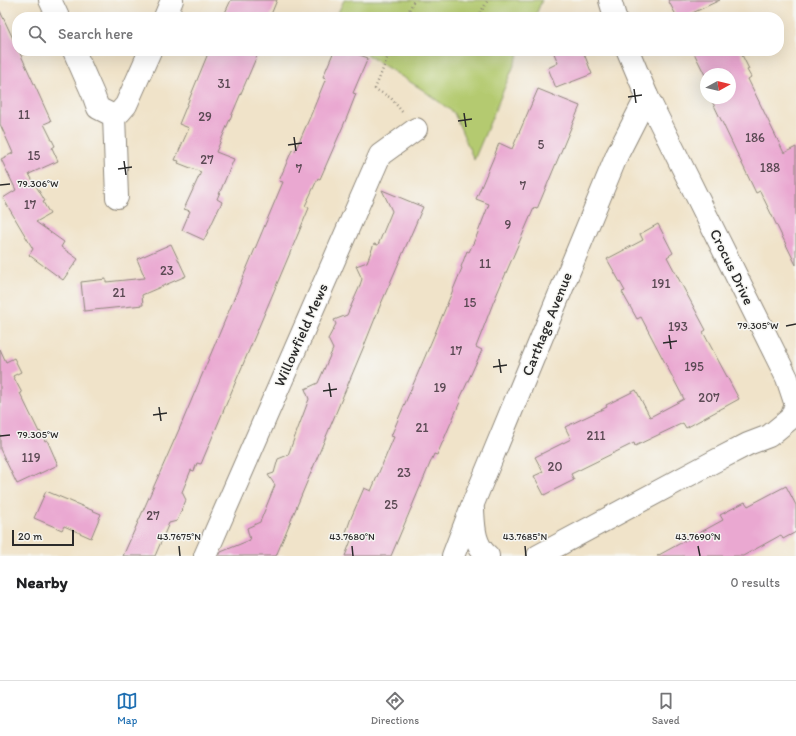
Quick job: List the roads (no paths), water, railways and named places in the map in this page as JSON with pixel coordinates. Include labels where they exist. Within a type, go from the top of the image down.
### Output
[{"type":"street","points":[[50,0],[56,12]]},
{"type":"street","points":[[167,12],[172,0]]},
{"type":"street","points":[[610,0],[614,12]]},
{"type":"street","points":[[76,56],[98,108],[114,116]]},
{"type":"street","points":[[114,116],[126,105],[148,56]]},
{"type":"street","name":"Crocus Drive","points":[[538,556],[748,444],[769,436],[791,418],[796,405],[787,378],[647,96],[630,56]]},
{"type":"street","name":"Carthage Avenue","points":[[453,556],[472,506],[617,155],[647,96]]},
{"type":"street","points":[[114,116],[117,197]]},
{"type":"street","name":"Willowfield Mews","points":[[204,556],[380,155],[416,129]]},
{"type":"street","points":[[472,506],[475,535],[482,551],[488,556]]}]
